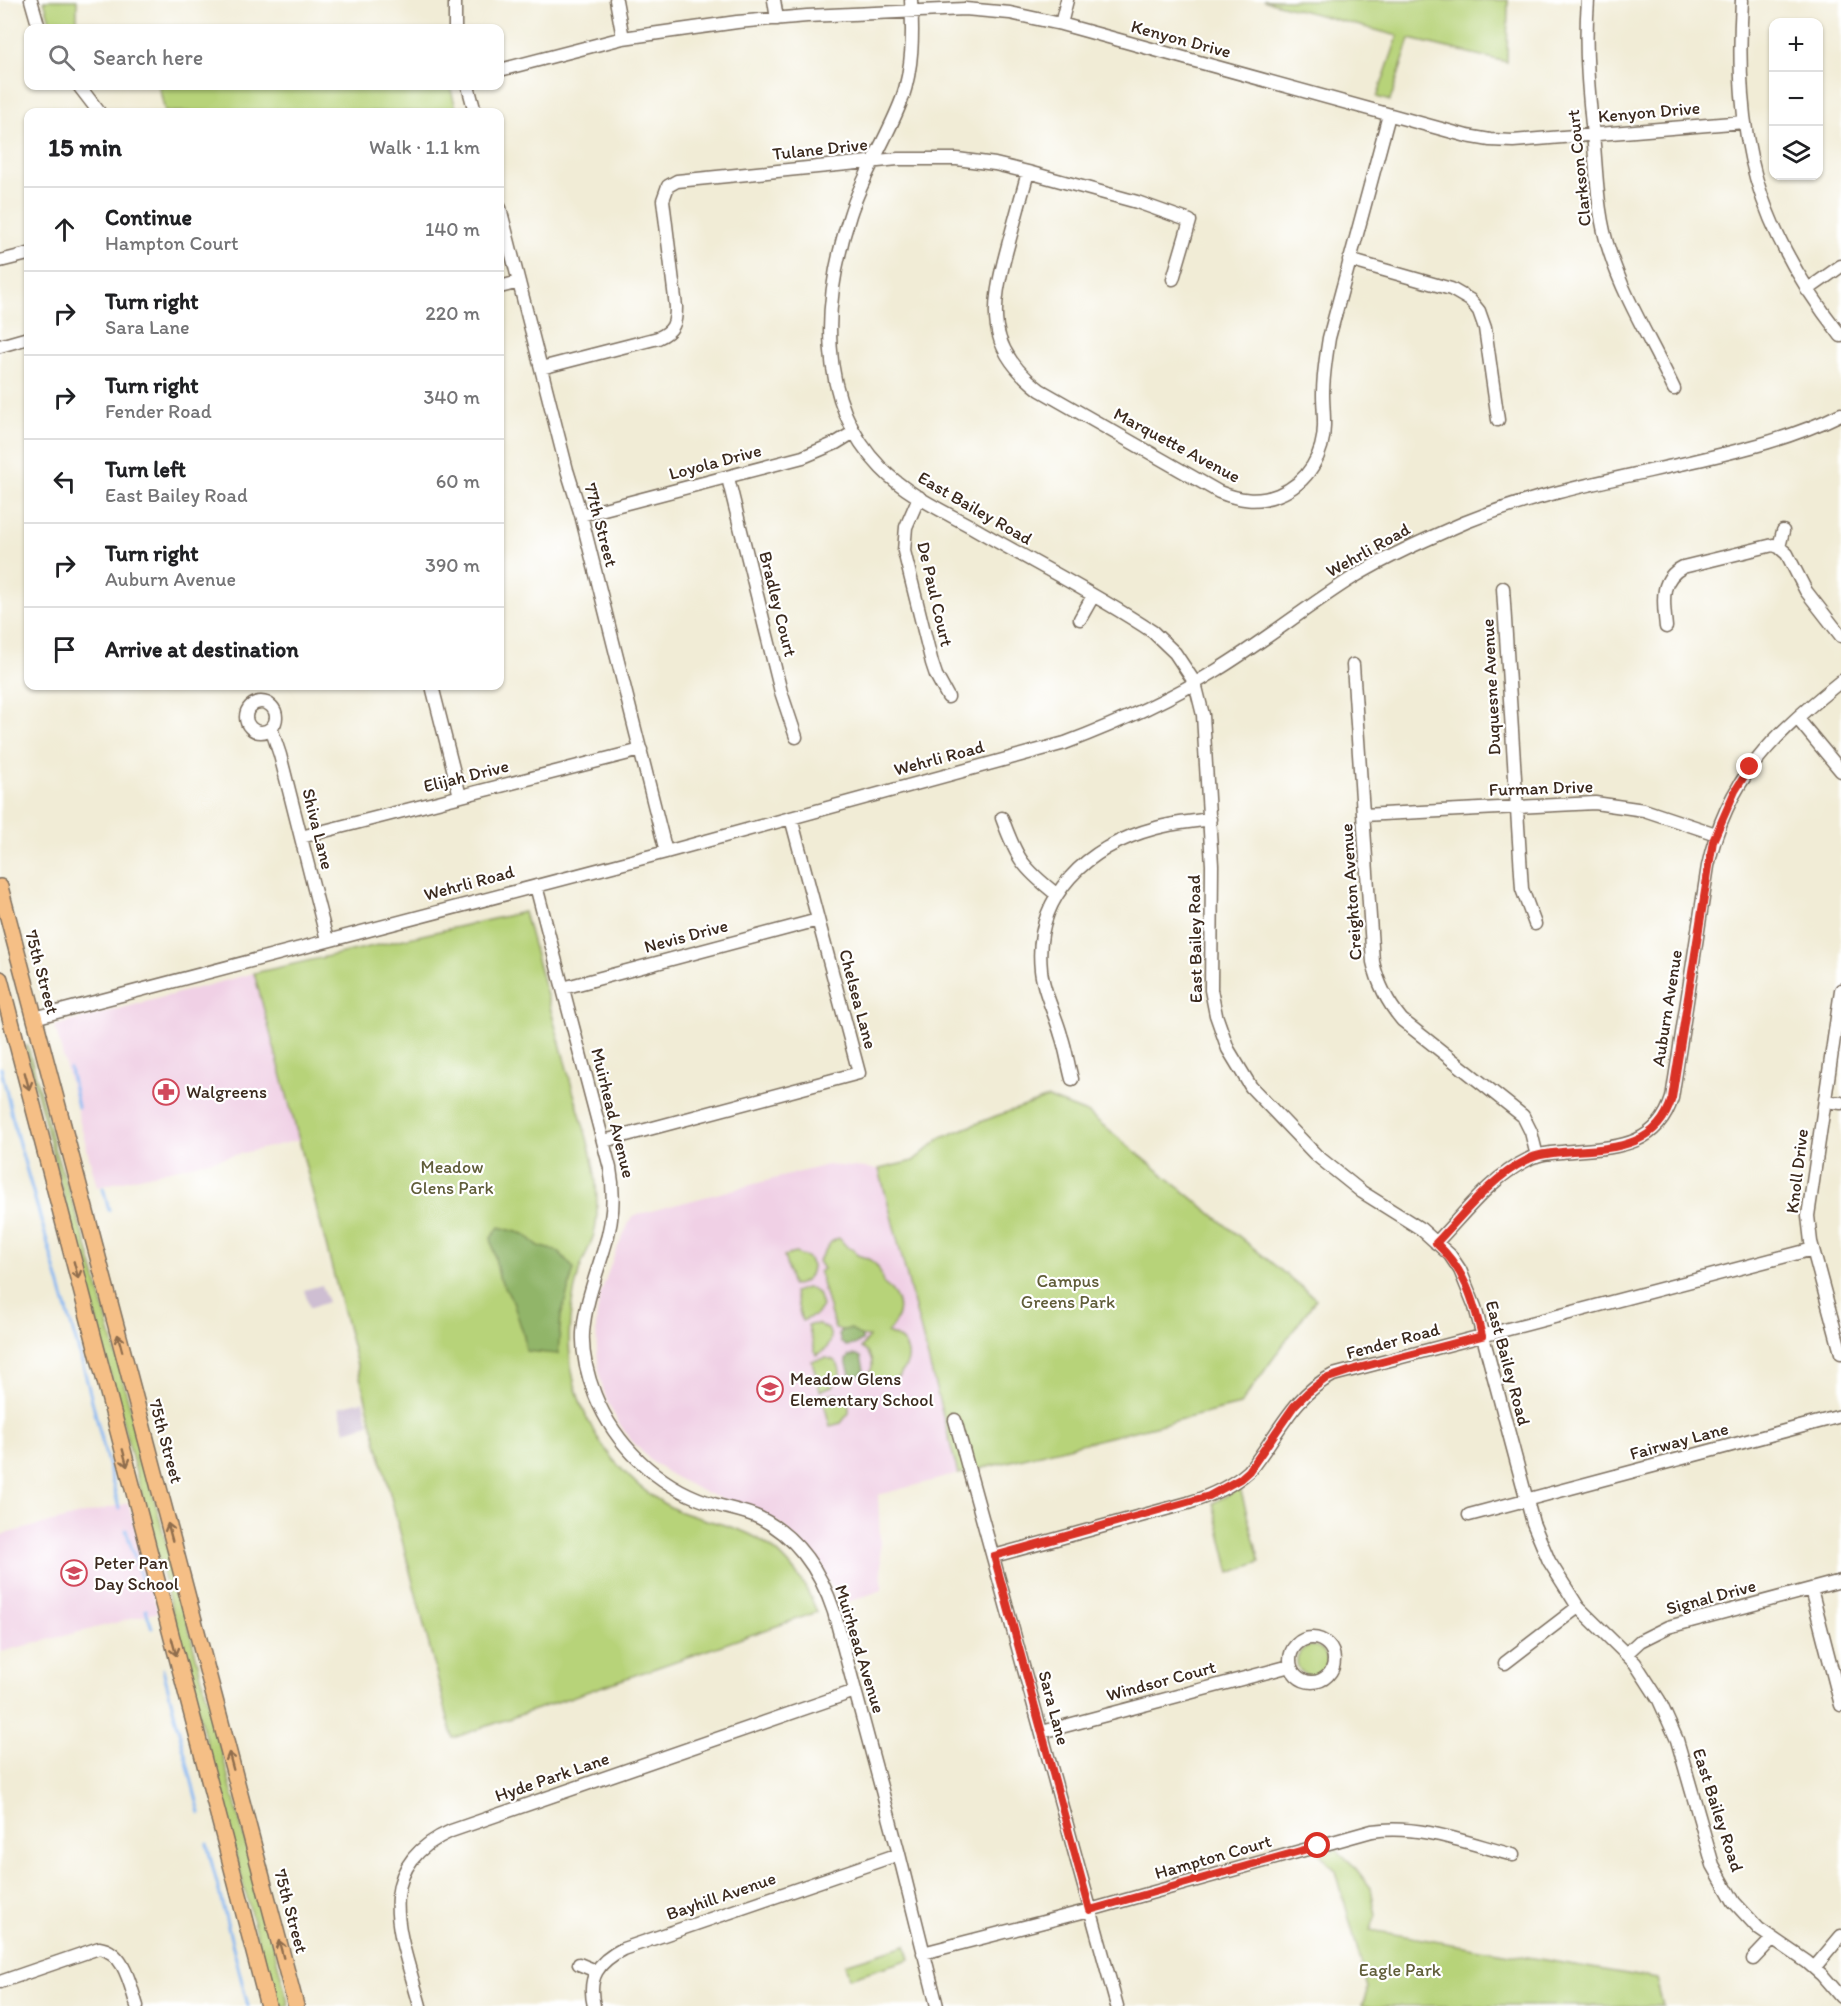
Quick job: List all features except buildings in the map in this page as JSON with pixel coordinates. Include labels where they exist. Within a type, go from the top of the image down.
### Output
[{"type":"main road","name":"75th Street","points":[[0,887],[296,2006]]},
{"type":"main road","points":[[0,979],[6,1026],[268,2006]]},
{"type":"main road","name":"Wehrli Road","points":[[6,1026],[34,1018]]},
{"type":"street","points":[[31,0],[38,24]]},
{"type":"street","points":[[455,0],[455,24]]},
{"type":"street","points":[[616,0],[623,38]]},
{"type":"street","points":[[774,0],[777,18]]},
{"type":"street","points":[[1061,24],[1068,0]]},
{"type":"street","name":"Clarkson Court","points":[[1588,0],[1587,56],[1600,213],[1610,255],[1674,389]]},
{"type":"street","points":[[1742,0],[1740,89],[1750,159],[1765,206],[1789,260],[1807,290],[1841,336]]},
{"type":"street","name":"Kenyon Drive","points":[[504,69],[623,38],[683,28],[912,5],[980,9],[1026,15],[1389,115],[1490,140],[1513,141],[1744,122]]},
{"type":"street","name":"East Bailey Road","points":[[912,5],[911,59],[906,83],[898,108],[863,178],[842,243],[831,309],[830,349],[832,370],[843,411],[865,449],[902,486],[1139,622],[1165,642],[1195,683],[1204,721],[1210,819],[1211,990],[1223,1037],[1239,1070],[1251,1087],[1324,1161],[1362,1192],[1421,1229],[1450,1256],[1460,1270],[1470,1293],[1526,1500],[1538,1538],[1549,1561],[1578,1607],[1635,1663],[1659,1700],[1671,1723],[1704,1838],[1722,1883],[1748,1919],[1814,1968],[1841,1997]]},
{"type":"street","points":[[82,90],[96,108]]},
{"type":"street","points":[[469,90],[474,108]]},
{"type":"street","name":"Marquette Avenue","points":[[1028,172],[996,293],[997,329],[1006,354],[1024,378],[1040,390],[1209,487],[1230,497],[1252,500],[1268,498],[1287,491],[1304,478],[1318,456],[1324,423],[1323,369],[1331,329],[1389,115]]},
{"type":"street","name":"Tulane Drive","points":[[541,368],[658,338],[673,329],[676,307],[663,200],[664,193],[674,183],[898,159],[957,159],[995,164],[1137,202],[1190,221],[1173,279]]},
{"type":"street","name":"77th Street","points":[[504,224],[567,470],[582,515],[666,852]]},
{"type":"street","points":[[0,261],[24,255]]},
{"type":"street","points":[[1349,260],[1451,289],[1470,300],[1479,311],[1485,328],[1498,420]]},
{"type":"street","points":[[1807,290],[1841,266]]},
{"type":"street","points":[[504,286],[519,282]]},
{"type":"street","points":[[0,346],[24,339]]},
{"type":"street","name":"Wehrli Road","points":[[34,1018],[666,852],[1065,743],[1110,726],[1195,683],[1247,652],[1353,578],[1422,541],[1542,496],[1756,446],[1797,434],[1841,414]]},
{"type":"street","name":"Loyola Drive","points":[[582,515],[813,454],[854,432]]},
{"type":"street","name":"Bradley Court","points":[[728,478],[781,692],[796,737]]},
{"type":"street","name":"De Paul Court","points":[[920,497],[906,527],[904,551],[932,663],[948,698]]},
{"type":"street","points":[[1779,547],[1783,531]]},
{"type":"street","points":[[1666,627],[1664,590],[1676,570],[1765,546],[1779,547],[1787,554],[1806,591],[1841,636]]},
{"type":"street","name":"Duquesne Avenue","points":[[1503,588],[1522,889],[1535,924]]},
{"type":"street","points":[[1080,619],[1093,596]]},
{"type":"street","name":"Creighton Avenue","points":[[1353,665],[1373,962],[1384,995],[1402,1020],[1522,1116],[1531,1132],[1537,1156]]},
{"type":"street","name":"Auburn Avenue","points":[[1436,1243],[1497,1178],[1508,1170],[1537,1156],[1631,1143],[1645,1136],[1657,1126],[1672,1098],[1708,866],[1716,834],[1735,791],[1750,767],[1779,733],[1841,681]]},
{"type":"street","points":[[433,690],[460,796]]},
{"type":"street","points":[[1797,718],[1841,771]]},
{"type":"street","name":"Shiva Lane","points":[[271,728],[302,837],[327,940]]},
{"type":"street","name":"Elijah Drive","points":[[302,837],[640,750]]},
{"type":"street","name":"Furman Drive","points":[[1363,815],[1595,803],[1644,810],[1716,834]]},
{"type":"street","name":"Chelsea Lane","points":[[604,1141],[859,1073],[791,818]]},
{"type":"street","points":[[1002,818],[1020,861],[1056,894]]},
{"type":"street","points":[[1072,1079],[1041,972],[1041,935],[1056,894],[1078,869],[1122,840],[1157,827],[1210,819]]},
{"type":"street","name":"Muirhead Avenue","points":[[536,886],[604,1141],[614,1187],[612,1213],[604,1249],[590,1292],[583,1333],[586,1367],[595,1395],[611,1427],[630,1451],[657,1475],[685,1493],[706,1502],[759,1518],[789,1539],[803,1552],[813,1566],[829,1597],[899,1854],[937,2006]]},
{"type":"street","name":"Nevis Drive","points":[[563,988],[818,920]]},
{"type":"street","name":"Knoll Drive","points":[[1841,990],[1808,1216],[1813,1249],[1837,1322],[1841,1353]]},
{"type":"street","points":[[1825,1101],[1841,1103]]},
{"type":"street","name":"Fender Road","points":[[994,1556],[1209,1496],[1240,1479],[1249,1471],[1294,1406],[1325,1379],[1358,1368],[1813,1249]]},
{"type":"street","name":"Fairway Lane","points":[[1469,1515],[1841,1416]]},
{"type":"street","name":"Sara Lane","points":[[955,1420],[1117,2006]]},
{"type":"street","points":[[1840,1701],[1811,1589],[1841,1581]]},
{"type":"street","name":"Signal Drive","points":[[1626,1654],[1640,1641],[1668,1627],[1811,1589]]},
{"type":"street","points":[[1505,1663],[1578,1607]]},
{"type":"street","name":"Windsor Court","points":[[1042,1732],[1290,1666]]},
{"type":"street","name":"Hyde Park Lane","points":[[420,2006],[402,1939],[397,1906],[398,1891],[404,1872],[415,1855],[427,1844],[451,1831],[855,1691]]},
{"type":"street","name":"Hampton Court","points":[[923,1953],[1387,1829],[1419,1830],[1513,1855]]},
{"type":"street","name":"Bayhill Avenue","points":[[596,1971],[604,1960],[623,1949],[899,1854]]},
{"type":"street","points":[[1814,1968],[1841,1936]]},
{"type":"street","points":[[1753,1959],[1772,1939]]},
{"type":"street","points":[[0,1982],[99,1948],[107,1949],[114,1953],[120,1961],[137,2006]]},
{"type":"street","points":[[579,1964],[596,1971],[591,1988],[594,2006]]},
{"type":"shaded area","points":[[254,973],[299,1140],[97,1187],[55,1026]]},
{"type":"shaded area","name":"Meadow Glens Elementary School","points":[[827,1165],[879,1169],[958,1474],[878,1495],[882,1590],[839,1605],[832,1587],[811,1553],[783,1526],[760,1511],[706,1493],[671,1475],[651,1461],[630,1439],[607,1401],[600,1378],[596,1322],[600,1295],[615,1253],[632,1216]]},
{"type":"shaded area","points":[[322,1285],[328,1302],[310,1308],[304,1290]]},
{"type":"shaded area","points":[[363,1401],[369,1424],[345,1431],[339,1407]]},
{"type":"shaded area","name":"Peter Pan Day School","points":[[128,1503],[158,1612],[0,1652],[0,1535]]},
{"type":"green space","points":[[44,0],[77,0],[77,24],[51,24]]},
{"type":"green space","points":[[1263,0],[1508,0],[1507,62],[1410,39],[1390,101],[1377,97],[1398,36]]},
{"type":"green space","points":[[160,90],[451,90],[456,108],[164,108]]},
{"type":"green space","name":"Meadow Glens Park","points":[[524,912],[586,1135],[596,1184],[595,1229],[574,1290],[570,1328],[574,1383],[587,1418],[613,1460],[650,1494],[678,1511],[747,1533],[771,1547],[798,1576],[817,1612],[453,1738],[254,973]]},
{"type":"green space","points":[[28,1046],[55,1150],[88,1249],[289,2006],[275,2006],[25,1047]]},
{"type":"green space","name":"Campus Greens Park","points":[[1048,1098],[1089,1114],[1316,1299],[1240,1405],[958,1474],[879,1169],[913,1161],[941,1138]]},
{"type":"green space","points":[[499,1227],[524,1234],[539,1246],[559,1252],[574,1269],[561,1316],[558,1354],[526,1351],[524,1336],[513,1302],[499,1277],[491,1238]]},
{"type":"green space","points":[[838,1238],[857,1255],[875,1264],[884,1284],[898,1301],[897,1318],[887,1333],[901,1340],[907,1350],[908,1360],[904,1370],[897,1378],[887,1382],[877,1382],[868,1375],[872,1363],[867,1353],[861,1348],[869,1337],[859,1336],[851,1329],[835,1329],[819,1272],[823,1269],[818,1261],[831,1242]]},
{"type":"green space","points":[[795,1253],[807,1257],[812,1266],[806,1280],[792,1286],[784,1256]]},
{"type":"green space","points":[[806,1288],[818,1293],[822,1306],[816,1315],[802,1321],[794,1292]]},
{"type":"green space","points":[[819,1324],[828,1329],[831,1338],[824,1351],[816,1355],[808,1325]]},
{"type":"green space","points":[[851,1329],[862,1338],[862,1341],[846,1346],[841,1342],[839,1334],[843,1330]]},
{"type":"green space","points":[[849,1356],[861,1357],[864,1370],[861,1374],[853,1376],[850,1375],[846,1360]]},
{"type":"green space","points":[[826,1358],[837,1364],[840,1376],[833,1386],[820,1391],[812,1361]]},
{"type":"green space","points":[[833,1393],[846,1399],[849,1413],[841,1423],[830,1426],[822,1396]]},
{"type":"green space","points":[[1240,1488],[1260,1562],[1230,1573],[1213,1503]]},
{"type":"green space","points":[[1312,1646],[1318,1647],[1326,1655],[1326,1667],[1318,1675],[1312,1676],[1306,1675],[1298,1667],[1297,1661],[1298,1655],[1306,1647]]},
{"type":"green space","name":"Eagle Park","points":[[1337,1850],[1353,1865],[1371,1888],[1376,1916],[1370,1930],[1656,1979],[1663,2006],[1362,2006],[1368,1988],[1336,1871],[1320,1854]]},
{"type":"green space","points":[[906,1945],[910,1959],[849,1978],[845,1964]]},
{"type":"waterway","points":[[1,1068],[16,1133],[85,1373],[119,1508]]},
{"type":"waterway","points":[[70,1069],[78,1107]]},
{"type":"waterway","points":[[103,1188],[109,1210]]},
{"type":"waterway","points":[[126,1530],[144,1587]]},
{"type":"waterway","points":[[146,1610],[152,1628]]},
{"type":"waterway","points":[[163,1669],[200,1813]]},
{"type":"waterway","points":[[207,1844],[248,2006]]},
{"type":"place","name":"Walgreens","points":[[166,1092]]},
{"type":"place","name":"Meadow Glens Elementary School","points":[[770,1389]]},
{"type":"place","name":"Peter Pan Day School","points":[[74,1573]]},
{"type":"route","points":[[1318,1846],[1090,1910],[994,1556],[1209,1496],[1240,1479],[1249,1471],[1294,1406],[1314,1386],[1325,1379],[1358,1368],[1482,1336],[1475,1307],[1460,1270],[1450,1256],[1436,1243],[1497,1178],[1528,1158],[1631,1143],[1645,1136],[1657,1126],[1664,1116],[1672,1098],[1713,841],[1735,791],[1750,767]]}]
